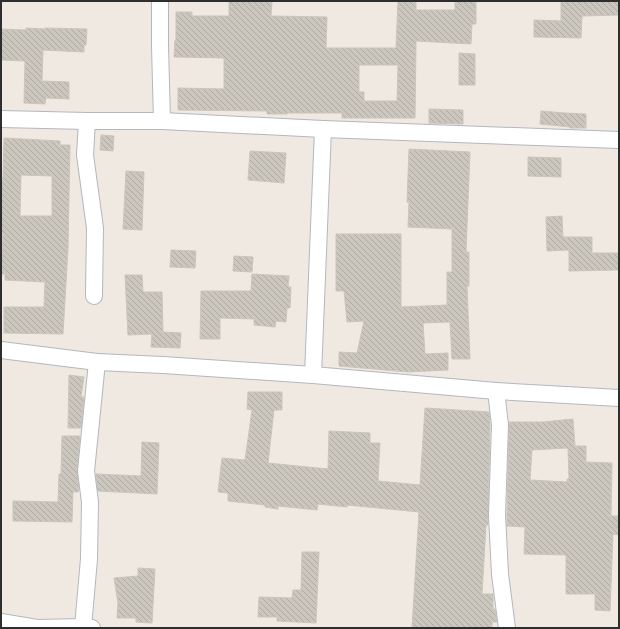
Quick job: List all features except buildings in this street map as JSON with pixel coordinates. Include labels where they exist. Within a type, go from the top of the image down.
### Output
[{"type":"street","points":[[160,1],[162,122]]},
{"type":"street","points":[[1,119],[162,122],[619,140]]},
{"type":"street","points":[[87,121],[85,155],[96,228],[94,296]]},
{"type":"street","points":[[313,375],[323,129]]},
{"type":"street","points":[[1,350],[97,362],[313,375],[496,391],[619,398]]},
{"type":"street","points":[[1,622],[37,628],[87,628],[90,502],[86,471],[97,362]]},
{"type":"street","points":[[496,391],[500,425],[498,515],[499,559],[507,628]]}]
